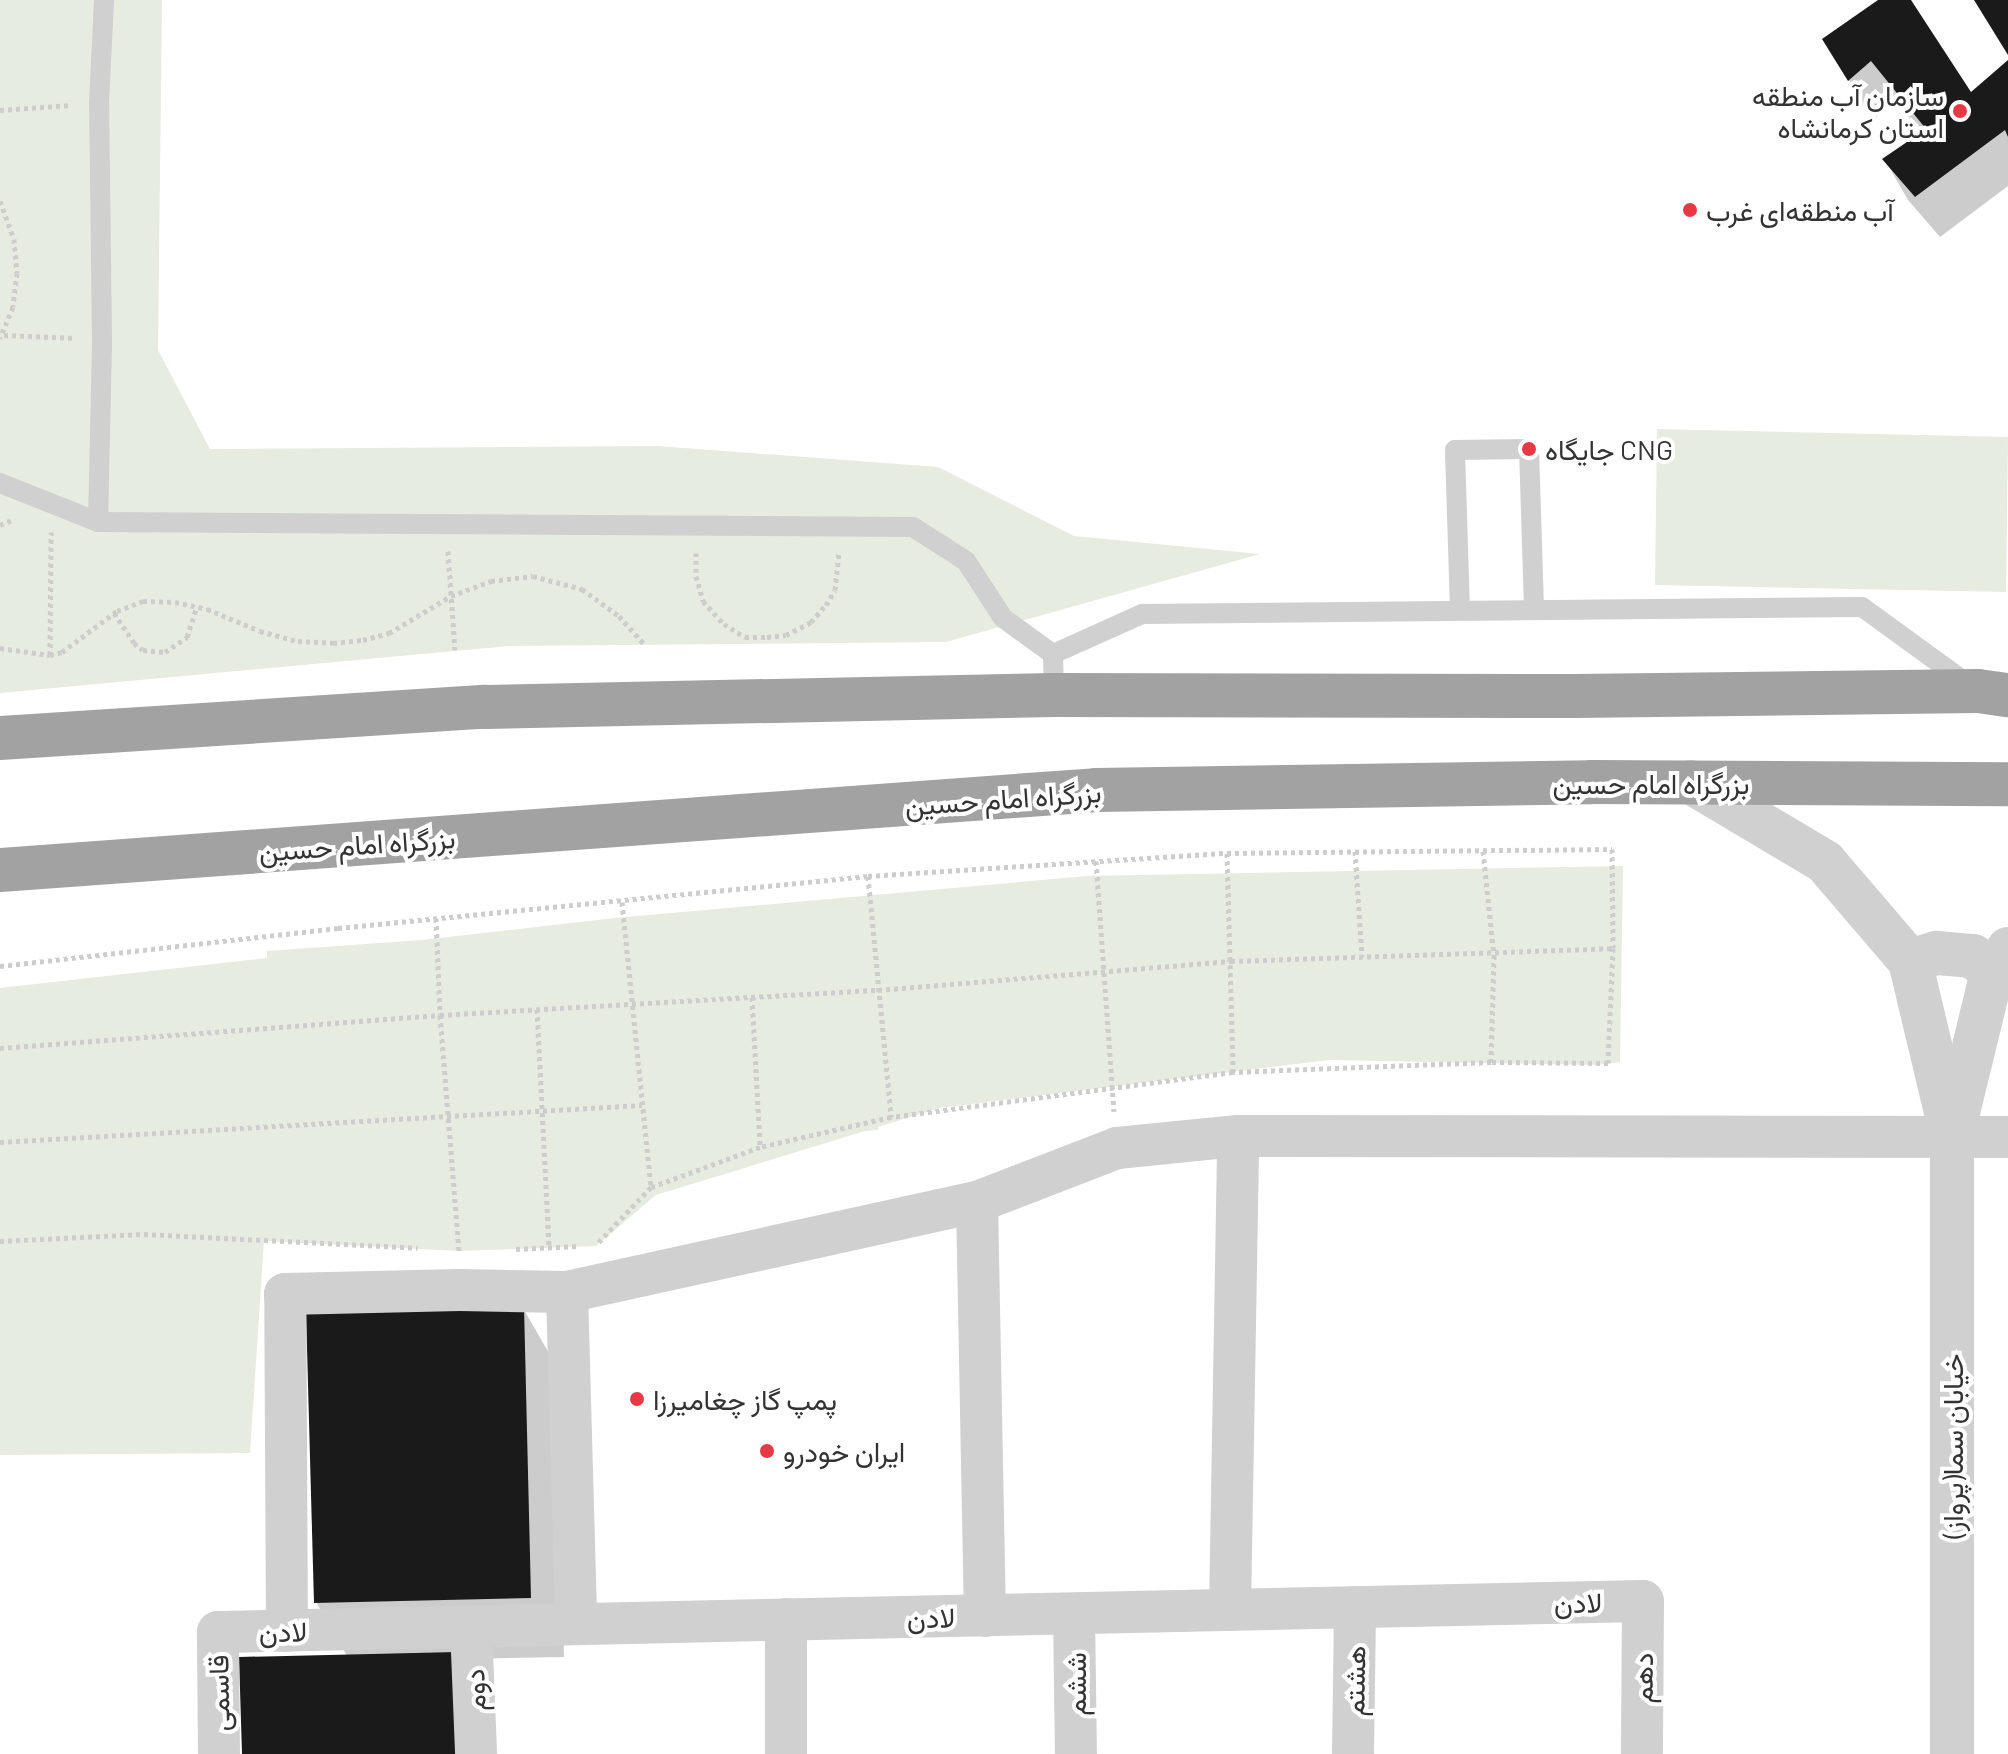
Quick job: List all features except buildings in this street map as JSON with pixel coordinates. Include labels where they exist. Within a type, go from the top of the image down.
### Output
[{"type":"highway","points":[[0,738],[1054,675],[1575,696],[1993,693]]},
{"type":"highway","name":"بزرگراه امام حسین","points":[[0,870],[1096,790],[1691,782],[2008,784]]},
{"type":"street","points":[[1691,782],[1825,862],[1910,961],[1952,1137]]},
{"type":"street","points":[[1910,961],[1937,953],[2000,961],[1952,1137]]},
{"type":"street","points":[[1230,1610],[1238,1136]]},
{"type":"street","points":[[287,1631],[285,1294],[460,1270],[567,1292],[977,1202],[1117,1148],[1238,1136],[2008,1137]]},
{"type":"street","name":"خیابان سما(پرواز)","points":[[1952,1137],[1952,1754]]},
{"type":"street","points":[[977,1202],[985,1616]]},
{"type":"street","points":[[567,1292],[576,1624]]},
{"type":"street","name":"لادن","points":[[218,1632],[1643,1601]]},
{"type":"street","name":"دهم","points":[[1642,1754],[1643,1601]]},
{"type":"street","name":"هشتم","points":[[1353,1754],[1355,1607]]},
{"type":"street","name":"ششم","points":[[1074,1614],[1076,1754]]},
{"type":"street","points":[[786,1619],[786,1754]]},
{"type":"street","name":"دوم","points":[[471,1627],[476,1754]]},
{"type":"street","name":"قاسمی","points":[[218,1632],[219,1754]]},
{"type":"lane","points":[[98,522],[102,340],[99,103],[104,0]]},
{"type":"lane","points":[[1460,610],[1455,450],[1529,449],[1534,609]]},
{"type":"lane","points":[[0,483],[98,522],[913,527],[966,561],[1003,618],[1054,675],[1142,614],[1862,607],[1993,693]]},
{"type":"path","points":[[0,110],[99,103]]},
{"type":"path","points":[[0,201],[14,239],[17,273],[13,307],[2,336]]},
{"type":"path","points":[[0,325],[2,336]]},
{"type":"path","points":[[2,336],[58,337]]},
{"type":"path","points":[[449,524],[455,650]]},
{"type":"path","points":[[697,526],[696,576],[703,601],[724,624],[745,637],[786,635],[811,622],[826,605],[835,590],[839,571],[839,526]]},
{"type":"path","points":[[50,555],[50,655]]},
{"type":"path","points":[[0,648],[50,655],[62,652],[114,613],[143,601],[197,607],[298,641],[333,643],[389,633],[451,596],[491,581],[533,576],[582,589],[619,616],[645,645]]},
{"type":"path","points":[[114,613],[134,643],[143,650],[165,652],[187,637],[197,607]]},
{"type":"path","points":[[0,966],[436,918],[868,876],[1227,853],[1612,849],[1613,948],[1608,1063],[1491,1062],[1233,1072],[891,1117],[760,1147],[651,1187],[596,1246],[504,1249]]},
{"type":"path","points":[[1355,851],[1362,957]]},
{"type":"path","points":[[1483,851],[1494,955],[1491,1062]]},
{"type":"path","points":[[1227,853],[1233,1072]]},
{"type":"path","points":[[1096,861],[1117,1148]]},
{"type":"path","points":[[868,876],[891,1117]]},
{"type":"path","points":[[622,902],[651,1187]]},
{"type":"path","points":[[436,918],[440,1015],[460,1270]]},
{"type":"path","points":[[0,1048],[440,1015],[878,990],[1231,961],[1494,955],[1613,948]]},
{"type":"path","points":[[752,997],[760,1147]]},
{"type":"path","points":[[537,1009],[549,1247]]},
{"type":"path","points":[[0,1142],[449,1119],[642,1105]]},
{"type":"path","points":[[0,1241],[144,1234],[428,1249]]},
{"type":"path","points":[[444,1250],[460,1270]]},
{"type":"path","points":[[460,1270],[474,1250]]},
{"type":"shaded area","points":[[0,0],[162,0],[158,350],[210,449],[657,446],[938,467],[1074,536],[1260,554],[946,642],[509,646],[0,693]]},
{"type":"shaded area","points":[[1657,429],[2008,437],[2006,592],[1655,585]]},
{"type":"shaded area","points":[[1623,866],[1620,1062],[1597,1065],[1330,1060],[939,1108],[878,1127],[878,1130],[865,1131],[656,1195],[596,1246],[459,1251],[264,1241],[250,1453],[0,1455],[0,988],[267,958],[267,951],[422,940],[615,918],[1087,876]]},
{"type":"place","name":"سازمان آب منطقه استان کرمانشاه","points":[[1960,111]]},
{"type":"place","name":"آب منطقه‌ای غرب","points":[[1690,210]]},
{"type":"place","name":"جایگاه CNG","points":[[1529,449]]},
{"type":"place","name":"پمپ گاز چغامیرزا","points":[[637,1399]]},
{"type":"place","name":"ایران خودرو","points":[[767,1451]]}]
